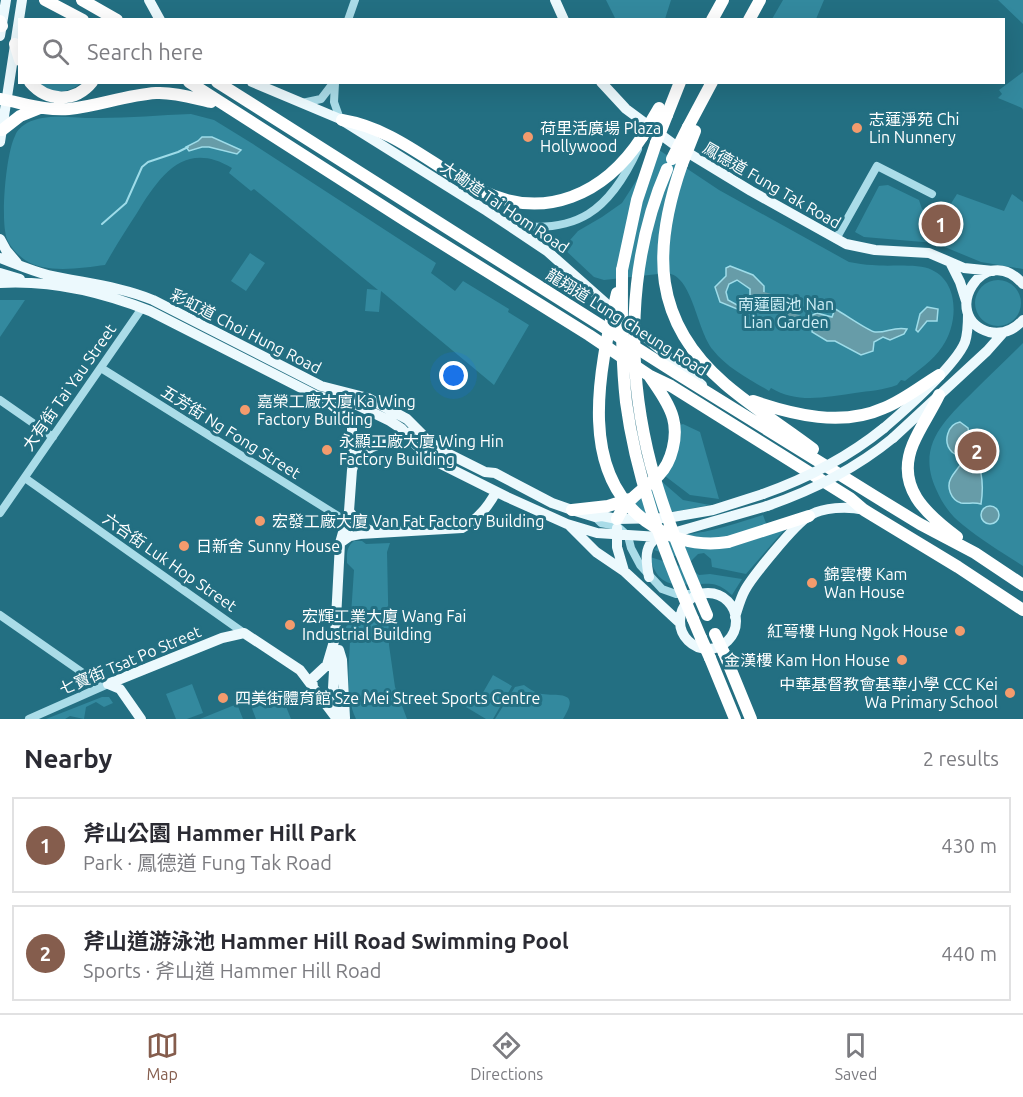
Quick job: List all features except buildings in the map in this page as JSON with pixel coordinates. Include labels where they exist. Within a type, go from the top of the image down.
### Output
[{"type":"highway","points":[[45,0],[78,18]]},
{"type":"highway","points":[[82,0],[114,18]]},
{"type":"highway","points":[[713,18],[723,0]]},
{"type":"highway","points":[[750,18],[760,0]]},
{"type":"highway","points":[[15,44],[18,54]]},
{"type":"highway","points":[[32,84],[44,94],[61,98],[79,94],[90,84]]},
{"type":"highway","name":"龍翔道 Lung Cheung Road","points":[[192,84],[218,103],[589,335],[650,376],[671,386],[850,498],[864,510],[1023,610]]},
{"type":"highway","name":"龍翔道 Lung Cheung Road","points":[[220,84],[715,397],[1023,585]]},
{"type":"highway","points":[[677,84],[663,112],[642,182],[610,326],[600,392],[601,443],[609,473],[626,503],[637,514],[655,528],[689,541],[728,542],[809,516]]},
{"type":"highway","points":[[711,84],[691,129],[672,194],[664,233],[663,271],[671,310],[681,332],[697,356],[718,377],[861,488]]},
{"type":"highway","points":[[3,100],[40,108],[68,109],[158,93],[181,95],[218,103]]},
{"type":"highway","points":[[1,136],[20,116],[40,108]]},
{"type":"highway","points":[[341,119],[360,123],[417,150],[488,194],[523,203],[555,202],[582,194],[611,174],[663,112]]},
{"type":"highway","points":[[691,129],[659,189],[646,232],[636,303],[636,376],[649,454],[665,510],[685,565],[751,717]]},
{"type":"highway","points":[[622,270],[622,343],[625,387],[640,474],[670,562],[735,719]]},
{"type":"highway","points":[[741,396],[811,417],[848,418],[883,409],[939,375]]},
{"type":"highway","points":[[572,510],[608,506],[631,498],[661,473],[674,445],[673,417],[650,376]]},
{"type":"highway","points":[[939,395],[911,449],[910,482],[926,512],[975,554]]},
{"type":"highway","points":[[617,527],[631,498]]},
{"type":"main road","points":[[149,0],[159,18]]},
{"type":"main road","points":[[555,0],[563,18]]},
{"type":"main road","points":[[1,28],[6,1]]},
{"type":"main road","points":[[19,18],[21,3]]},
{"type":"main road","points":[[1,136],[3,100],[18,24]]},
{"type":"main road","name":"大磡道 Tai Hom Road","points":[[257,84],[341,119],[508,224],[547,251],[715,397]]},
{"type":"main road","name":"鳳德道 Fung Tak Road","points":[[604,84],[626,109],[672,143],[726,177],[846,244],[867,249],[930,253],[975,270],[1023,275]]},
{"type":"main road","points":[[0,239],[19,266]]},
{"type":"main road","name":"彩虹道 Choi Hung Road","points":[[0,258],[49,275],[94,283],[153,300],[321,386],[368,398],[401,415],[436,447],[485,472],[495,473],[572,510],[595,517],[602,516],[617,527]]},
{"type":"main road","points":[[950,262],[960,282],[973,321],[982,329],[992,333],[1003,333],[1011,330],[1023,320]]},
{"type":"main road","points":[[617,527],[713,510],[804,479],[834,464],[884,428],[912,404],[957,357],[968,331],[968,293],[973,282],[993,271]]},
{"type":"main road","name":"彩虹道 Choi Hung Road","points":[[0,273],[27,282]]},
{"type":"main road","points":[[1010,273],[1023,284]]},
{"type":"main road","name":"彩虹道 Choi Hung Road","points":[[0,283],[27,282],[77,288],[124,300],[324,399],[347,402],[362,407],[396,425],[437,462],[496,492],[567,524],[597,533],[617,527]]},
{"type":"main road","points":[[135,294],[142,302],[142,308]]},
{"type":"main road","points":[[649,577],[646,563],[647,550],[655,539],[767,506],[810,490],[842,474],[893,438],[1003,333]]},
{"type":"main road","points":[[324,399],[350,420],[352,426],[352,470],[347,516],[340,543],[333,683],[325,693],[315,689],[312,679],[328,663],[335,638]]},
{"type":"main road","points":[[352,470],[359,456],[365,451],[418,430]]},
{"type":"main road","points":[[340,543],[350,537],[382,532],[462,528],[476,518],[496,492],[494,484],[485,472]]},
{"type":"main road","points":[[735,617],[750,582],[792,532],[809,516],[832,510],[857,508],[864,510]]},
{"type":"main road","points":[[347,516],[361,527],[382,532]]},
{"type":"main road","name":"彩虹道 Choi Hung Road","points":[[567,524],[596,552],[624,571],[681,623],[685,636],[692,643],[701,647],[713,648],[721,645],[729,639],[735,627],[735,617]]},
{"type":"main road","points":[[617,527],[628,536],[659,537]]},
{"type":"main road","points":[[617,527],[619,556],[624,571]]},
{"type":"main road","points":[[681,623],[684,606],[692,598],[703,594],[715,594],[726,600],[733,609],[735,617]]},
{"type":"main road","name":"六合街 Luk Hop Street","points":[[244,633],[300,670],[337,719]]},
{"type":"main road","name":"七寶街 Tsat Po Street","points":[[108,684],[222,638],[244,633]]},
{"type":"main road","points":[[335,638],[342,660],[343,719]]},
{"type":"main road","name":"六合街 Luk Hop Street","points":[[300,670],[319,672]]},
{"type":"main road","points":[[319,672],[327,672],[333,683],[343,719]]},
{"type":"main road","points":[[108,684],[120,689],[141,719]]},
{"type":"street","points":[[349,18],[355,0]]},
{"type":"street","points":[[302,103],[321,99],[332,84]]},
{"type":"street","points":[[334,84],[334,102],[341,119]]},
{"type":"street","points":[[508,224],[531,228],[552,227],[581,217],[597,208],[617,189],[650,127]]},
{"type":"street","points":[[836,239],[877,166],[932,194]]},
{"type":"street","name":"大有街 Tai Yau Street","points":[[0,513],[142,308]]},
{"type":"street","name":"五芳街 Ng Fong Street","points":[[100,368],[347,516]]},
{"type":"street","points":[[0,400],[53,437]]},
{"type":"street","name":"六合街 Luk Hop Street","points":[[25,478],[244,633]]},
{"type":"street","points":[[628,536],[639,565],[649,577],[668,592],[703,594]]},
{"type":"street","points":[[0,615],[83,673],[108,684]]},
{"type":"street","name":"七寶街 Tsat Po Street","points":[[29,719],[108,684]]},
{"type":"green space","points":[[606,0],[671,0],[665,18],[615,18]]},
{"type":"green space","points":[[783,0],[824,0],[816,18],[773,18]]},
{"type":"green space","points":[[998,0],[1023,0],[1023,24]]},
{"type":"green space","points":[[1023,72],[1023,110],[998,98],[1002,94],[999,90]]},
{"type":"green space","points":[[79,84],[66,91],[56,91],[40,85]]},
{"type":"green space","points":[[191,114],[214,120],[436,263],[431,273],[455,291],[463,281],[509,309],[508,312],[529,325],[494,385],[381,291],[379,312],[365,311],[367,289],[378,290],[254,189],[251,191],[229,173],[232,168],[215,160],[200,158],[187,160],[164,175],[145,200],[105,265],[53,269],[25,260],[12,248],[5,230],[5,187],[12,145],[17,132],[23,125],[53,117],[111,118]]},
{"type":"green space","name":"南蓮園池 Nan Lian Garden","points":[[659,150],[719,190],[849,262],[926,268],[941,276],[948,284],[954,305],[951,328],[942,347],[920,370],[892,387],[812,398],[791,396],[771,388],[769,391],[739,373],[713,350],[702,330],[683,283],[676,276],[667,273],[604,280],[594,277],[563,248],[578,231],[622,203],[652,156]]},
{"type":"green space","points":[[888,185],[919,200],[922,209],[935,216],[945,213],[957,194],[1004,211],[1012,194],[1023,202],[1023,269],[981,262],[935,243],[864,237],[855,232],[879,186]]},
{"type":"green space","points":[[250,253],[265,263],[246,291],[231,281]]},
{"type":"green space","points":[[1003,280],[1015,286],[1020,294],[1020,312],[1015,320],[1007,325],[993,326],[985,323],[978,316],[975,298],[978,290],[985,283]]},
{"type":"green space","points":[[0,300],[25,300],[0,337]]},
{"type":"green space","points":[[1023,343],[1023,566],[977,536],[950,513],[936,489],[929,459],[937,434],[944,423]]},
{"type":"green space","points":[[683,424],[700,432],[719,499],[690,495],[665,476],[677,426]]},
{"type":"green space","points":[[660,480],[683,500],[710,505],[678,511],[630,514],[628,505]]},
{"type":"green space","points":[[763,515],[767,526],[735,546],[785,529],[746,574],[712,567],[711,559],[704,553],[698,554],[691,561],[654,550],[673,538]]},
{"type":"green space","points":[[354,541],[362,541],[366,544],[390,543],[387,552],[389,645],[395,687],[407,719],[356,719],[350,701],[348,681],[350,641],[347,640],[346,627],[351,615],[354,570],[347,563],[347,554],[348,548]]},
{"type":"green space","points":[[650,557],[692,570],[699,575],[710,574],[742,579],[732,595],[712,584],[674,584],[660,577]]},
{"type":"green space","points":[[493,675],[512,686],[493,719],[486,719],[466,707],[475,693],[481,696]]},
{"type":"green space","points":[[192,684],[203,713],[187,719],[176,719],[166,694]]},
{"type":"green space","points":[[524,685],[537,693],[568,698],[570,702],[563,719],[495,719],[515,687]]},
{"type":"green space","points":[[275,691],[277,696],[281,694],[291,719],[256,719],[251,706],[255,705],[253,700]]},
{"type":"green space","points":[[102,697],[109,697],[113,703],[104,707],[96,702],[86,707],[84,719],[70,716],[65,719],[46,719]]},
{"type":"green space","points":[[237,704],[243,719],[200,719]]},
{"type":"shaded area","points":[[202,137],[212,137],[241,150],[237,154],[209,147],[189,151],[186,147]]},
{"type":"shaded area","points":[[730,266],[753,275],[764,286],[764,296],[757,300],[755,307],[742,311],[720,302],[715,287],[726,276],[726,268]],"holes":[[[737,280],[750,289],[750,296],[746,304],[737,305],[728,300],[726,292],[729,284]]]},
{"type":"shaded area","points":[[927,307],[938,309],[937,321],[927,321],[918,332],[916,330],[920,314]]},
{"type":"shaded area","points":[[835,309],[875,332],[898,328],[907,329],[904,334],[890,340],[883,337],[874,342],[873,351],[861,355],[812,332],[813,327],[808,323],[797,322],[799,318],[803,319],[817,313],[832,317]]},
{"type":"shaded area","points":[[960,422],[968,428],[973,452],[969,455],[971,459],[977,461],[980,471],[981,504],[961,503],[952,496],[949,489],[951,478],[962,462],[961,457],[949,448],[947,439],[952,426]]},
{"type":"shaded area","points":[[990,506],[996,509],[999,515],[996,521],[990,524],[984,521],[981,515],[984,509]]},
{"type":"waterway","points":[[102,224],[126,203],[142,167],[148,162],[188,147]]},
{"type":"waterway","points":[[764,296],[785,302],[792,317],[798,319]]},
{"type":"place","name":"志蓮淨苑 Chi Lin Nunnery","points":[[857,128]]},
{"type":"place","name":"荷里活廣場 Plaza Hollywood","points":[[528,137]]},
{"type":"place","name":"斧山公園 Hammer Hill Park","points":[[941,224]]},
{"type":"place","name":"嘉榮工廠大廈 Ka Wing Factory Building","points":[[245,410]]},
{"type":"place","name":"永顯工廠大廈 Wing Hin Factory Building","points":[[327,450]]},
{"type":"place","name":"斧山道游泳池 Hammer Hill Road Swimming Pool","points":[[977,451]]},
{"type":"place","name":"宏發工廠大廈 Van Fat Factory Building","points":[[260,521]]},
{"type":"place","name":"日新舍 Sunny House","points":[[184,546]]},
{"type":"place","name":"錦雲樓 Kam Wan House","points":[[812,583]]},
{"type":"place","name":"宏輝工業大廈 Wang Fai Industrial Building","points":[[290,625]]},
{"type":"place","name":"紅萼樓 Hung Ngok House","points":[[960,631]]},
{"type":"place","name":"金漢樓 Kam Hon House","points":[[902,660]]},
{"type":"place","name":"中華基督教會基華小學 CCC Kei Wa Primary School","points":[[1010,693]]},
{"type":"place","name":"四美街體育館 Sze Mei Street Sports Centre","points":[[223,698]]}]
